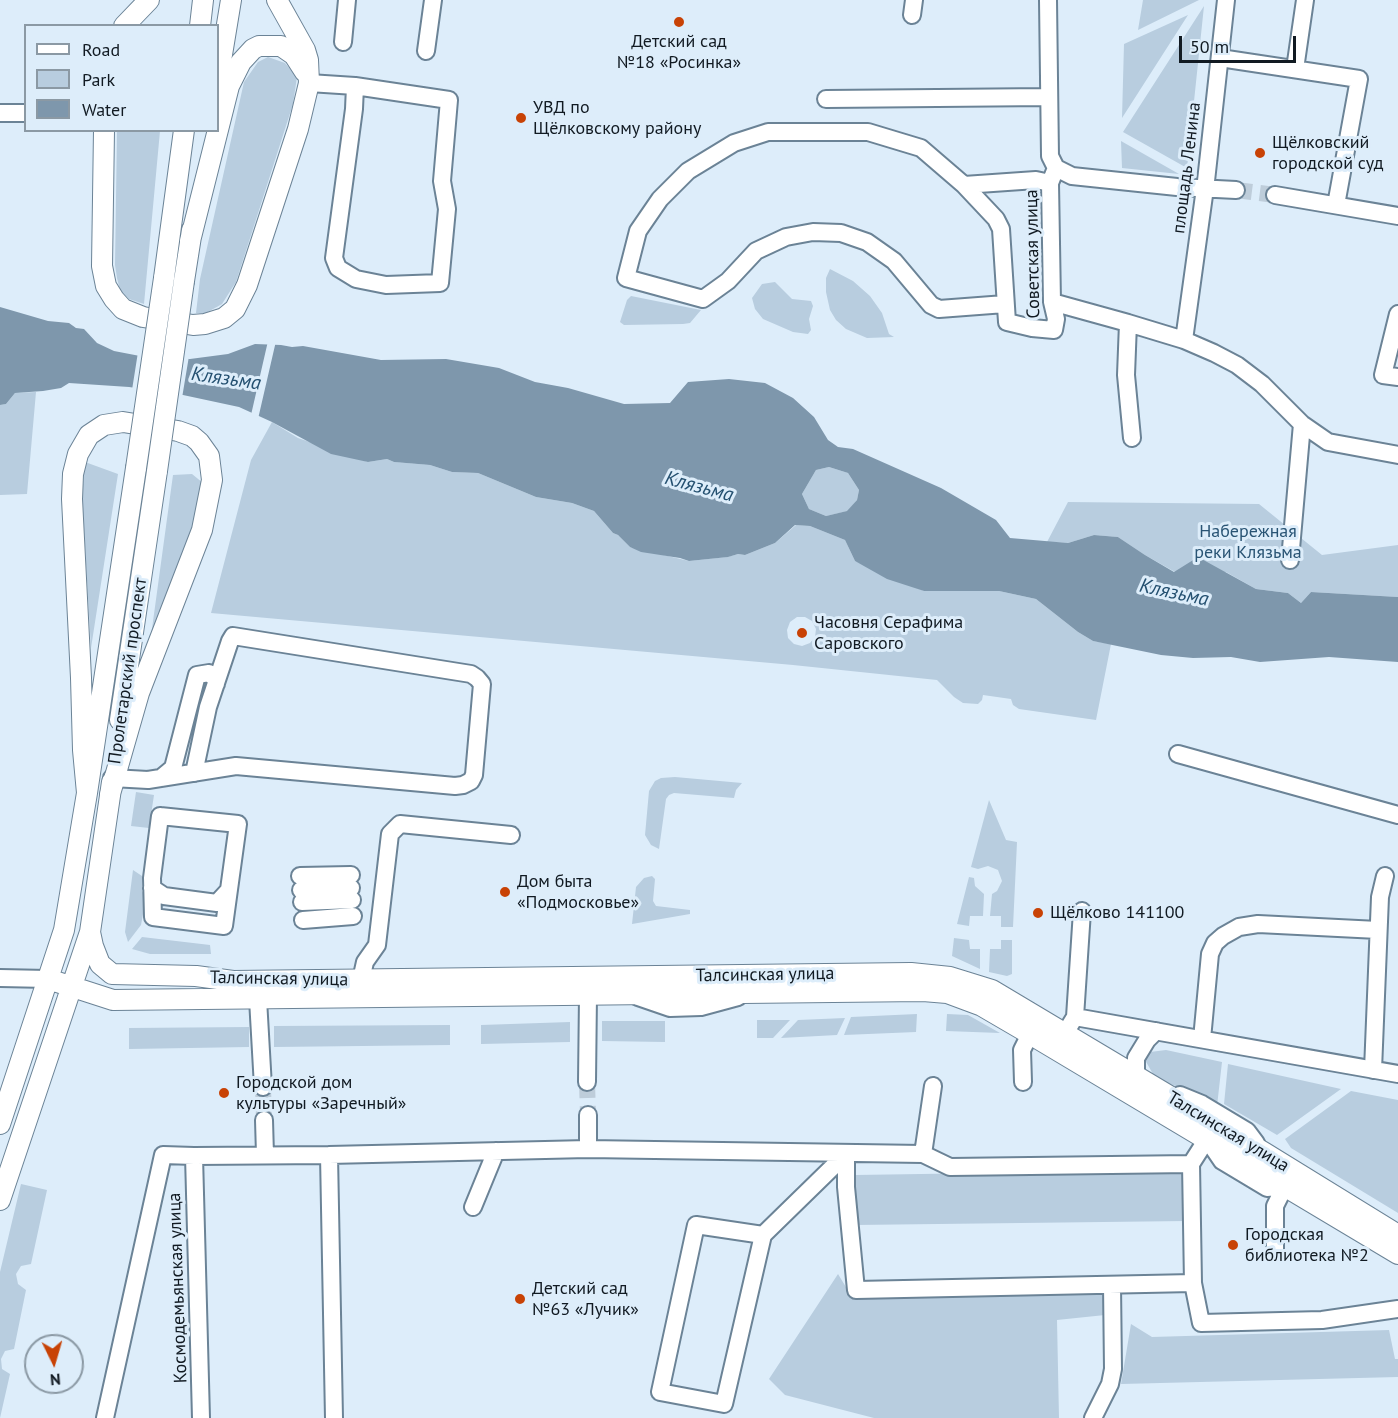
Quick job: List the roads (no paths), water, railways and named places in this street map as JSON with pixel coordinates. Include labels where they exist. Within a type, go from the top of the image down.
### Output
[{"type":"main road","points":[[126,24],[149,0]]},
{"type":"main road","points":[[200,24],[203,0]]},
{"type":"main road","points":[[219,73],[231,0]]},
{"type":"main road","points":[[104,132],[102,266],[106,286],[110,293],[123,309],[143,317],[193,325],[215,322],[224,318],[235,309],[247,285],[298,129],[309,83],[308,60],[276,0]]},
{"type":"main road","points":[[219,126],[229,86],[241,62],[259,46],[281,46],[290,50],[301,63],[309,83]]},
{"type":"main road","points":[[168,240],[177,132]]},
{"type":"main road","name":"Пролетарский проспект","points":[[0,1124],[64,930],[136,468],[184,132]]},
{"type":"main road","name":"Пролетарский проспект","points":[[0,1200],[90,932],[184,281],[209,132]]},
{"type":"main road","points":[[190,241],[217,132]]},
{"type":"main road","points":[[87,793],[83,750],[73,474],[78,454],[89,435],[104,425],[123,422],[178,431],[192,436],[209,456],[212,472],[211,491],[202,530],[139,693],[112,783]]},
{"type":"main road","name":"Талсинская улица","points":[[90,932],[100,964],[112,974],[196,976],[233,981],[428,980],[586,987],[632,995],[922,991],[947,993],[982,1006],[1030,1034],[1065,1033],[1207,1139],[1398,1254]]},
{"type":"main road","name":"Талсинская улица","points":[[48,979],[112,1000],[258,999],[900,973],[950,977],[992,990],[1398,1235]]},
{"type":"street","points":[[343,42],[347,0]]},
{"type":"street","points":[[426,51],[433,0]]},
{"type":"street","name":"Советская улица","points":[[1005,304],[1007,322],[1054,330],[1056,319],[1052,302],[1053,176],[1048,98],[1048,0]]},
{"type":"street","name":"площадь Ленина","points":[[1184,340],[1205,189],[1226,0]]},
{"type":"street","points":[[1295,69],[1305,0]]},
{"type":"street","points":[[1220,58],[1359,79],[1336,205]]},
{"type":"street","points":[[309,83],[355,86],[449,100],[442,181],[447,209],[440,283],[386,285],[356,279],[338,268],[334,258],[355,86]]},
{"type":"street","points":[[826,99],[1048,98]]},
{"type":"street","points":[[0,113],[24,113]]},
{"type":"street","points":[[768,132],[868,132],[921,148],[964,185],[996,219],[1001,229],[1005,304],[939,309],[931,305],[894,261],[867,242],[841,233],[813,232],[786,237],[756,251],[728,281],[704,299],[626,278],[638,231],[660,199],[688,171],[734,143],[768,132]]},
{"type":"street","points":[[964,185],[1072,176],[1236,190]]},
{"type":"street","points":[[1275,195],[1398,216]]},
{"type":"street","points":[[1052,302],[1184,340],[1238,365],[1262,384],[1302,424],[1328,441],[1398,455]]},
{"type":"street","points":[[1398,314],[1383,375],[1398,377]]},
{"type":"street","points":[[1128,323],[1126,375],[1132,438]]},
{"type":"street","points":[[1290,560],[1302,424]]},
{"type":"street","points":[[112,783],[148,780],[236,766],[454,786],[467,783],[474,775],[482,690],[480,681],[471,674],[233,636],[208,707],[194,772]]},
{"type":"street","points":[[161,778],[172,768],[197,675],[208,673],[215,678],[216,684]]},
{"type":"street","points":[[1178,754],[1398,815]]},
{"type":"street","points":[[160,816],[238,824],[229,890],[224,926],[153,917],[152,888],[160,816]]},
{"type":"street","points":[[361,980],[364,962],[376,945],[390,834],[400,824],[511,835]]},
{"type":"street","points":[[1373,1070],[1380,897],[1385,876]]},
{"type":"street","points":[[152,888],[164,896],[217,903],[229,890]]},
{"type":"street","points":[[301,889],[352,895],[303,920]]},
{"type":"street","points":[[1082,911],[1078,990],[1065,1033],[1156,1031],[1398,1074]]},
{"type":"street","points":[[1202,1039],[1210,954],[1215,943],[1223,936],[1239,927],[1258,924],[1378,930]]},
{"type":"street","points":[[0,978],[48,979]]},
{"type":"street","points":[[586,987],[587,1082]]},
{"type":"street","points":[[258,999],[263,1087]]},
{"type":"street","points":[[1139,1080],[1136,1058],[1147,1040],[1156,1031]]},
{"type":"street","points":[[1023,1082],[1022,1050],[1030,1034]]},
{"type":"street","points":[[923,1154],[933,1086]]},
{"type":"street","points":[[588,1115],[588,1149]]},
{"type":"street","points":[[264,1120],[265,1155]]},
{"type":"street","points":[[1207,1139],[1191,1164],[1193,1283],[1201,1323],[1322,1320],[1398,1309]]},
{"type":"street","points":[[105,1418],[162,1155],[329,1155],[588,1149],[923,1154],[950,1167],[1191,1164]]},
{"type":"street","points":[[473,1207],[496,1151]]},
{"type":"street","points":[[763,1235],[696,1224],[660,1392],[724,1404],[763,1235],[846,1154]]},
{"type":"street","points":[[846,1154],[846,1187],[856,1290],[1193,1283]]},
{"type":"street","points":[[329,1155],[334,1418]]},
{"type":"street","name":"Космодемьянская улица","points":[[194,1156],[201,1418]]},
{"type":"street","points":[[1275,1252],[1275,1206],[1285,1186]]},
{"type":"street","points":[[1093,1418],[1110,1384],[1113,1369],[1112,1285]]},
{"type":"water","name":"Клязьма","points":[[0,307],[48,321],[69,323],[76,328],[84,329],[97,343],[114,351],[140,356],[190,359],[228,354],[255,344],[303,346],[381,360],[446,359],[499,368],[535,382],[568,388],[624,404],[670,403],[688,382],[729,379],[765,383],[793,398],[814,417],[828,440],[838,447],[853,449],[941,488],[996,520],[1010,538],[1068,543],[1094,535],[1118,537],[1174,572],[1198,557],[1256,589],[1288,593],[1301,603],[1311,592],[1398,597],[1398,662],[1329,657],[1260,662],[1231,657],[1193,658],[1161,655],[1093,641],[1036,599],[999,591],[924,591],[887,579],[855,561],[845,540],[810,526],[795,525],[775,543],[745,555],[689,561],[641,552],[630,547],[613,533],[594,511],[572,503],[536,497],[478,473],[452,472],[430,465],[394,462],[387,459],[368,462],[331,454],[239,407],[183,395],[129,387],[69,383],[61,388],[15,393],[6,404],[0,405]],"holes":[[[829,467],[848,473],[859,490],[857,500],[847,511],[826,516],[809,509],[802,494],[816,470]]]},
{"type":"tunnel","points":[[1236,190],[1275,195]]},
{"type":"tunnel","points":[[587,1082],[588,1115]]},
{"type":"tunnel","points":[[263,1087],[264,1120]]},
{"type":"place","name":"Детский сад №18 «Росинка»","points":[[679,22]]},
{"type":"place","name":"УВД по Щёлковскому району","points":[[521,118]]},
{"type":"place","name":"Щёлковский городской суд","points":[[1260,153]]},
{"type":"place","name":"Часовня Серафима Саровского","points":[[802,633]]},
{"type":"place","name":"Дом быта «Подмосковье»","points":[[505,892]]},
{"type":"place","name":"Щёлково 141100","points":[[1038,913]]},
{"type":"place","name":"Городской дом культуры «Заречный»","points":[[224,1093]]},
{"type":"place","name":"Городская библиотека №2","points":[[1233,1245]]},
{"type":"place","name":"Детский сад №63 «Лучик»","points":[[520,1299]]},
{"type":"park label","name":"Набережная реки Клязьма","points":[[1248,542]]}]
